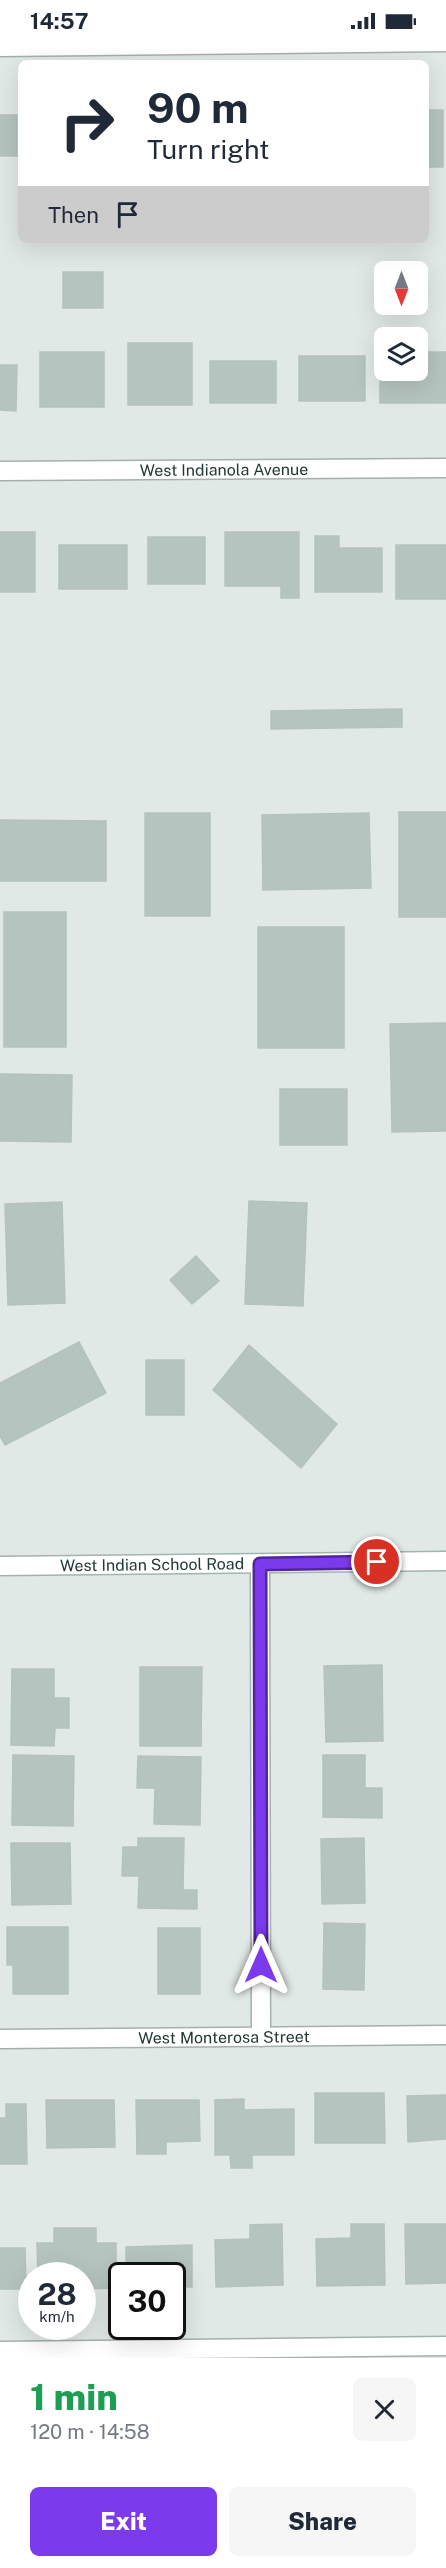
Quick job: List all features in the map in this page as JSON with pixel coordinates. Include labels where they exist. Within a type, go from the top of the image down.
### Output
[{"type":"street","points":[[0,47],[446,42]]},
{"type":"street","name":"West Indianola Avenue","points":[[0,471],[446,468]]},
{"type":"street","name":"West Indian School Road","points":[[0,1566],[446,1561]]},
{"type":"street","points":[[260,1564],[261,2037]]},
{"type":"street","name":"West Monterosa Street","points":[[0,2039],[446,2035]]},
{"type":"street","points":[[0,2351],[446,2346]]},
{"type":"building","points":[[429,110],[443,110],[443,167],[429,167]]},
{"type":"building","points":[[0,115],[17,115],[17,156],[0,156]]},
{"type":"building","points":[[63,272],[103,272],[103,308],[63,308]]},
{"type":"building","points":[[128,343],[192,343],[192,405],[128,405]]},
{"type":"building","points":[[40,352],[104,352],[104,407],[40,407]]},
{"type":"building","points":[[428,352],[446,352],[446,403],[380,403],[380,381],[428,381]]},
{"type":"building","points":[[299,356],[365,356],[365,401],[299,401]]},
{"type":"building","points":[[210,361],[276,361],[276,403],[210,403]]},
{"type":"building","points":[[0,365],[17,365],[16,411],[0,410]]},
{"type":"building","points":[[0,532],[35,532],[35,592],[0,592]]},
{"type":"building","points":[[225,532],[299,532],[299,598],[281,598],[281,586],[225,586]]},
{"type":"building","points":[[315,536],[339,536],[339,548],[382,548],[382,592],[315,592]]},
{"type":"building","points":[[148,537],[205,537],[205,584],[148,584]]},
{"type":"building","points":[[59,545],[127,545],[127,589],[59,589]]},
{"type":"building","points":[[396,545],[446,545],[446,599],[396,599]]},
{"type":"building","points":[[402,709],[402,727],[271,729],[271,711]]},
{"type":"building","points":[[399,812],[446,812],[446,917],[399,917]]},
{"type":"building","points":[[145,813],[210,813],[210,916],[145,916]]},
{"type":"building","points":[[369,813],[371,888],[263,890],[262,815]]},
{"type":"building","points":[[0,820],[106,821],[106,881],[0,881]]},
{"type":"building","points":[[4,912],[66,912],[66,1047],[4,1047]]},
{"type":"building","points":[[258,927],[344,927],[344,1048],[258,1048]]},
{"type":"building","points":[[446,1023],[446,1131],[392,1132],[390,1024]]},
{"type":"building","points":[[0,1074],[72,1075],[71,1142],[0,1141]]},
{"type":"building","points":[[280,1089],[347,1089],[347,1145],[280,1145]]},
{"type":"building","points":[[249,1201],[307,1203],[303,1306],[245,1304]]},
{"type":"building","points":[[62,1202],[65,1303],[8,1305],[5,1204]]},
{"type":"building","points":[[196,1256],[219,1281],[192,1304],[170,1280]]},
{"type":"building","points":[[79,1342],[106,1393],[5,1445],[0,1436],[0,1383]]},
{"type":"building","points":[[249,1345],[337,1424],[301,1468],[213,1390]]},
{"type":"building","points":[[146,1360],[184,1360],[184,1415],[146,1415]]},
{"type":"building","points":[[382,1665],[383,1741],[326,1742],[324,1666]]},
{"type":"building","points":[[140,1667],[202,1667],[201,1746],[140,1746]]},
{"type":"building","points":[[12,1669],[54,1669],[54,1698],[69,1698],[69,1728],[55,1728],[54,1746],[11,1745]]},
{"type":"building","points":[[13,1755],[74,1756],[73,1826],[12,1825]]},
{"type":"building","points":[[323,1755],[365,1755],[365,1788],[382,1788],[382,1818],[323,1817]]},
{"type":"building","points":[[138,1756],[201,1757],[200,1825],[154,1824],[155,1788],[137,1788]]},
{"type":"building","points":[[138,1838],[184,1838],[183,1890],[197,1890],[197,1909],[138,1908],[139,1876],[122,1876],[123,1847],[138,1847]]},
{"type":"building","points":[[364,1838],[365,1903],[322,1904],[321,1839]]},
{"type":"building","points":[[11,1843],[70,1843],[71,1904],[12,1905]]},
{"type":"building","points":[[324,1923],[365,1924],[364,1990],[323,1989]]},
{"type":"building","points":[[7,1927],[68,1927],[68,1994],[13,1994],[13,1965],[7,1965]]},
{"type":"building","points":[[158,1928],[200,1928],[200,1994],[158,1994]]},
{"type":"building","points":[[315,2093],[384,2093],[385,2143],[315,2143]]},
{"type":"building","points":[[446,2095],[446,2139],[408,2142],[407,2096]]},
{"type":"building","points":[[244,2099],[244,2110],[294,2109],[294,2155],[252,2155],[252,2168],[231,2168],[230,2155],[215,2155],[215,2100]]},
{"type":"building","points":[[46,2100],[114,2100],[115,2147],[47,2148]]},
{"type":"building","points":[[136,2100],[199,2100],[200,2141],[166,2142],[166,2154],[137,2154]]},
{"type":"building","points":[[6,2104],[26,2104],[27,2164],[0,2164],[0,2118],[6,2118]]},
{"type":"building","points":[[282,2224],[283,2285],[216,2287],[215,2240],[250,2239],[250,2225]]},
{"type":"building","points":[[351,2224],[384,2224],[385,2285],[317,2286],[316,2239],[351,2238]]},
{"type":"building","points":[[405,2224],[446,2224],[446,2283],[406,2284]]},
{"type":"building","points":[[54,2228],[96,2228],[96,2243],[116,2243],[116,2262],[108,2262],[108,2288],[96,2289],[96,2262],[38,2262],[37,2243],[54,2243]]},
{"type":"building","points":[[192,2245],[192,2287],[186,2287],[186,2262],[126,2262],[126,2247]]},
{"type":"building","points":[[0,2248],[25,2248],[25,2262],[18,2262],[18,2289],[0,2289]]},
{"type":"route","points":[[261,1965],[260,1564],[377,1562]]}]
